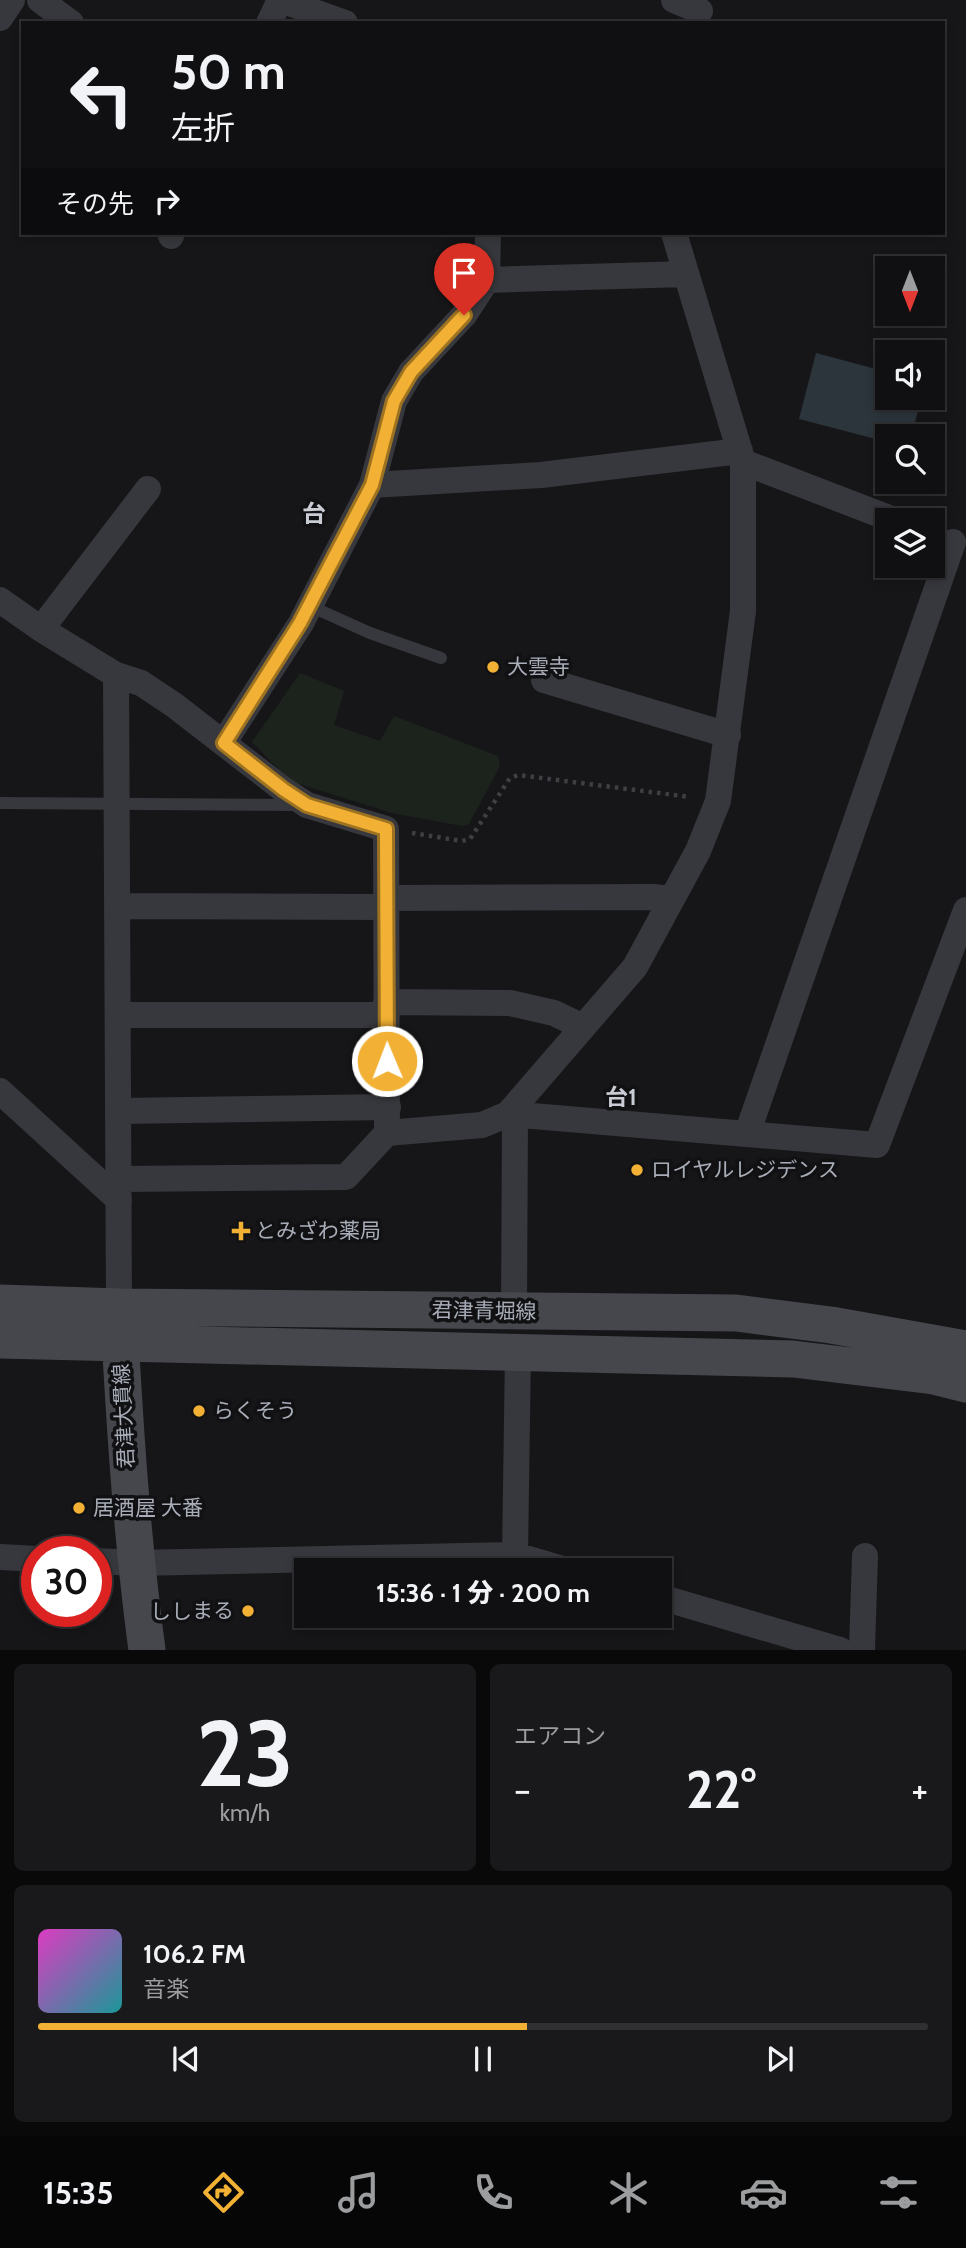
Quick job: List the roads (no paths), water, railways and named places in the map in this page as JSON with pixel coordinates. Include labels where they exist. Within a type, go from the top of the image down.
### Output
[{"type":"main road","name":"君津青堀線","points":[[0,1303],[120,1324],[518,1352],[793,1359],[933,1376],[966,1384]]},
{"type":"main road","name":"君津青堀線","points":[[0,1340],[120,1324],[514,1311],[736,1313],[831,1325],[966,1349]]},
{"type":"main road","name":"君津大貫線","points":[[120,1324],[126,1456],[135,1563],[147,1650]]},
{"type":"street","points":[[0,18],[12,0]]},
{"type":"street","points":[[40,0],[69,21]]},
{"type":"street","points":[[270,21],[280,0],[339,21]]},
{"type":"street","points":[[674,0],[700,11]]},
{"type":"street","points":[[224,743],[310,606],[372,485],[394,401],[411,372],[464,315],[487,280],[488,235]]},
{"type":"street","points":[[514,1311],[512,1114],[635,967],[698,851],[718,801],[728,736],[743,611],[742,456],[675,235]]},
{"type":"street","points":[[487,280],[686,274]]},
{"type":"street","points":[[372,485],[541,475],[742,456],[875,512]]},
{"type":"street","points":[[41,629],[148,489]]},
{"type":"street","points":[[747,1135],[951,542]]},
{"type":"street","points":[[0,600],[116,675],[141,683],[174,705],[307,805],[386,829],[387,1120],[346,1177],[118,1189],[0,1091]]},
{"type":"street","points":[[116,675],[120,1324]]},
{"type":"street","points":[[544,680],[728,736]]},
{"type":"street","points":[[117,906],[653,897],[671,899]]},
{"type":"street","points":[[118,1111],[482,1125],[512,1114],[877,1146],[966,910]]},
{"type":"street","points":[[118,1015],[510,1003],[554,1013],[583,1027]]},
{"type":"street","points":[[514,1555],[518,1352]]},
{"type":"street","points":[[112,1562],[514,1555],[524,1558]]},
{"type":"street","points":[[862,1650],[865,1556]]},
{"type":"street","points":[[0,1557],[21,1558]]},
{"type":"street","points":[[672,1601],[807,1645],[840,1650]]},
{"type":"lane","points":[[310,606],[370,633],[441,658]]},
{"type":"lane","points":[[0,803],[307,805]]},
{"type":"place","name":"大雲寺","points":[[493,667]]},
{"type":"place","name":"ロイヤルレジデンス","points":[[637,1170]]},
{"type":"place","name":"とみざわ薬局","points":[[241,1231]]},
{"type":"place","name":"らくそう","points":[[199,1411]]},
{"type":"place","name":"居酒屋 大番","points":[[79,1508]]},
{"type":"place","name":"ししまる","points":[[248,1611]]},
{"type":"district","name":"台","points":[[314,514]]},
{"type":"district","name":"台1","points":[[621,1097]]}]
